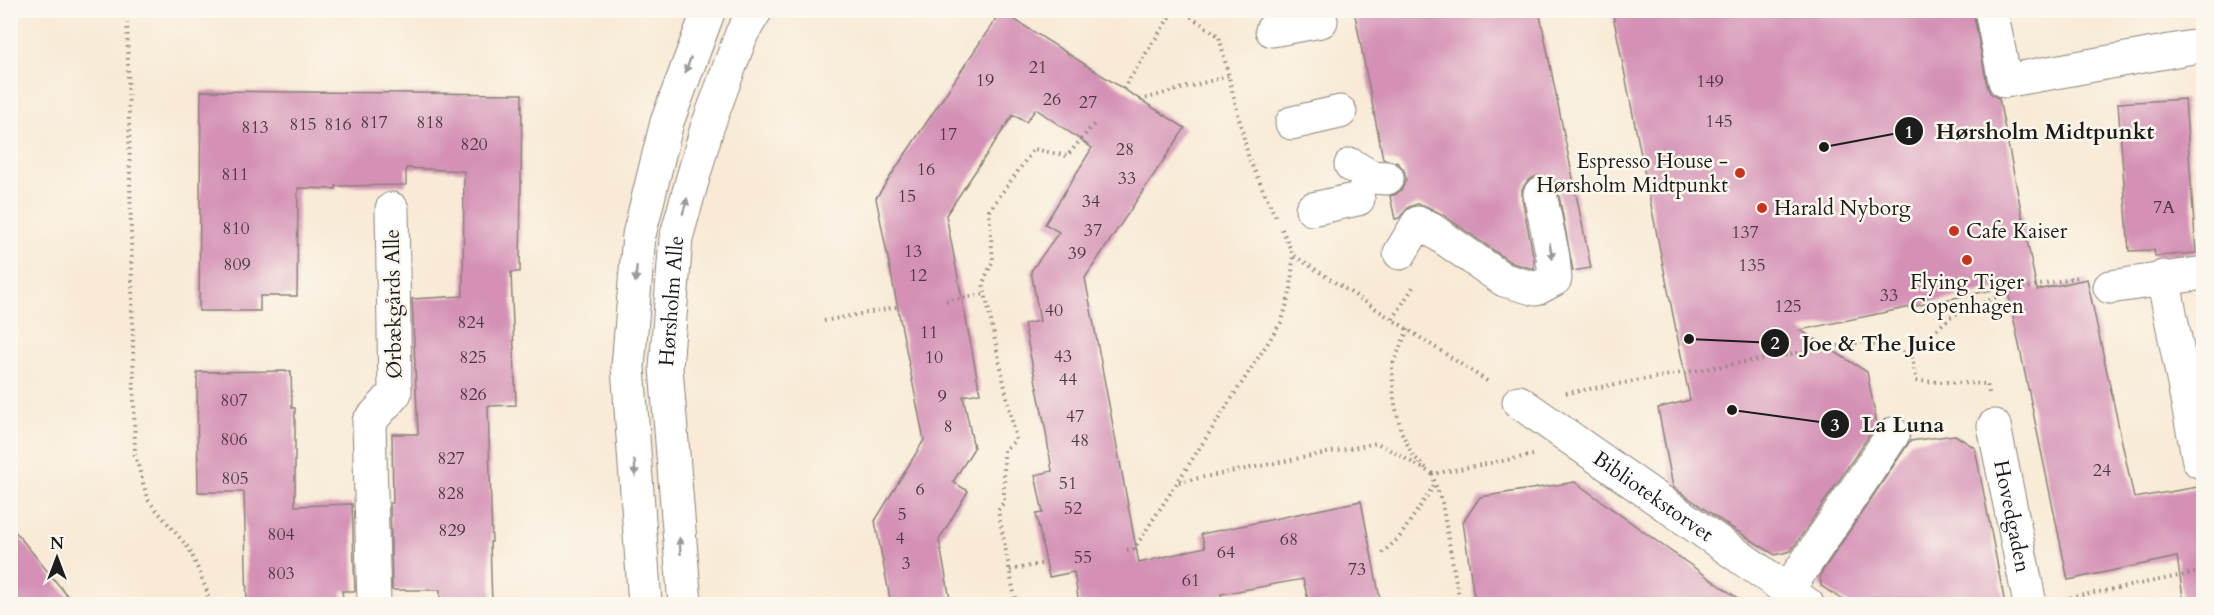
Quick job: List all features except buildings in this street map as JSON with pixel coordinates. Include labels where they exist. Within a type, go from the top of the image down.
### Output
[{"type":"main road","name":"Hørsholm Alle","points":[[645,604],[628,368],[639,235],[667,122],[708,10]]},
{"type":"main road","name":"Hørsholm Alle","points":[[685,604],[666,368],[676,238],[707,128],[742,33],[756,10]]},
{"type":"main road","points":[[1991,10],[2005,81],[2204,45]]},
{"type":"main road","points":[[1272,30],[1321,21]]},
{"type":"main road","points":[[1292,123],[1340,112]]},
{"type":"main road","points":[[1351,165],[1371,177],[1387,178]]},
{"type":"main road","points":[[1400,253],[1418,224],[1432,230],[1504,280],[1536,289],[1555,279],[1553,257],[1540,194]]},
{"type":"main road","points":[[1312,209],[1358,199]]},
{"type":"main road","name":"Ørbækgårds Alle","points":[[374,604],[369,422],[394,393],[392,209]]},
{"type":"main road","points":[[2110,287],[2163,277],[2204,273]]},
{"type":"main road","points":[[2163,277],[2199,461]]},
{"type":"main road","name":"Bibliotekstorvet","points":[[1519,402],[1797,598],[1893,434]]},
{"type":"main road","name":"Hovedgaden","points":[[1994,426],[2044,602]]},
{"type":"path","points":[[127,10],[135,455],[148,500],[190,550],[207,591],[209,604]]},
{"type":"path","points":[[1123,89],[1174,10]]},
{"type":"path","points":[[1140,100],[1228,76]]},
{"type":"path","points":[[1016,604],[998,510],[1004,502],[1004,450],[1016,440],[983,283],[993,260],[989,211],[1034,149],[1067,156],[1094,124]]},
{"type":"path","points":[[1127,550],[1134,549],[1282,321],[1291,289],[1293,255]]},
{"type":"path","points":[[1911,354],[1950,317],[2008,292],[2107,271],[2110,287]]},
{"type":"path","points":[[1393,319],[1419,278]]},
{"type":"path","points":[[946,301],[985,294]]},
{"type":"path","points":[[824,321],[897,307]]},
{"type":"path","points":[[1408,329],[1392,366],[1394,400],[1401,431],[1413,456],[1433,474],[1442,502],[1460,604]]},
{"type":"path","points":[[1519,402],[1862,342],[1911,354]]},
{"type":"path","points":[[1911,354],[1917,381],[1987,384],[1994,426]]},
{"type":"path","points":[[1179,482],[1377,443],[1433,474],[1583,445]]},
{"type":"path","points":[[1382,553],[1399,538],[1435,484]]},
{"type":"path","points":[[1010,570],[1046,563]]},
{"type":"path","points":[[2044,602],[2204,571]]},
{"type":"place","name":"Hørsholm Midtpunkt","points":[[1824,147]]},
{"type":"place","name":"Espresso House - Hørsholm Midtpunkt","points":[[1740,173]]},
{"type":"place","name":"Harald Nyborg","points":[[1762,208]]},
{"type":"place","name":"Cafe Kaiser","points":[[1954,231]]},
{"type":"place","name":"Flying Tiger Copenhagen","points":[[1967,260]]},
{"type":"place","name":"Joe & The Juice","points":[[1689,339]]},
{"type":"place","name":"La Luna","points":[[1732,410]]}]
